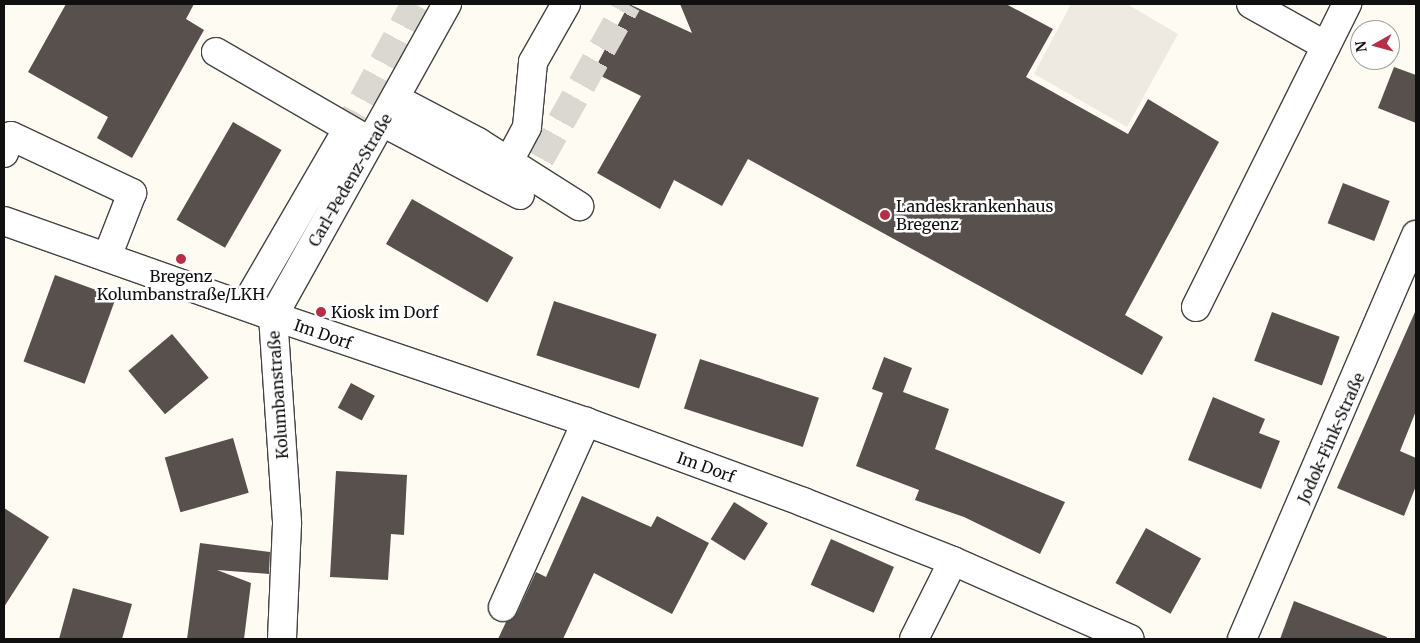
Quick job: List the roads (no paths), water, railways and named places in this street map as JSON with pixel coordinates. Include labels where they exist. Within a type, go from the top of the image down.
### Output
[{"type":"street","points":[[396,99],[447,4]]},
{"type":"street","points":[[509,161],[527,127],[533,62],[566,4]]},
{"type":"street","points":[[1251,4],[1326,46]]},
{"type":"street","points":[[1196,307],[1347,4]]},
{"type":"street","points":[[216,52],[330,114],[377,132],[520,195]]},
{"type":"street","name":"Carl-Pedenz-Straße","points":[[273,316],[396,99],[509,161],[579,206]]},
{"type":"street","points":[[4,154],[11,136],[132,193],[108,257]]},
{"type":"street","points":[[246,304],[343,137]]},
{"type":"street","name":"Kolumbanstraße","points":[[4,221],[246,304],[273,316],[287,524],[282,639]]},
{"type":"street","name":"Jodok-Fink-Straße","points":[[1242,639],[1416,235]]},
{"type":"street","name":"Im Dorf","points":[[273,316],[586,422],[953,561],[1130,639]]},
{"type":"street","points":[[503,607],[586,422]]},
{"type":"street","points":[[914,639],[953,561]]},
{"type":"tunnel","points":[[343,137],[415,4]]},
{"type":"tunnel","points":[[520,195],[627,4]]},
{"type":"place","name":"Landeskrankenhaus Bregenz","points":[[885,215]]},
{"type":"place","name":"Bregenz Kolumbanstraße/LKH","points":[[181,259]]},
{"type":"place","name":"Kiosk im Dorf","points":[[321,312]]}]
